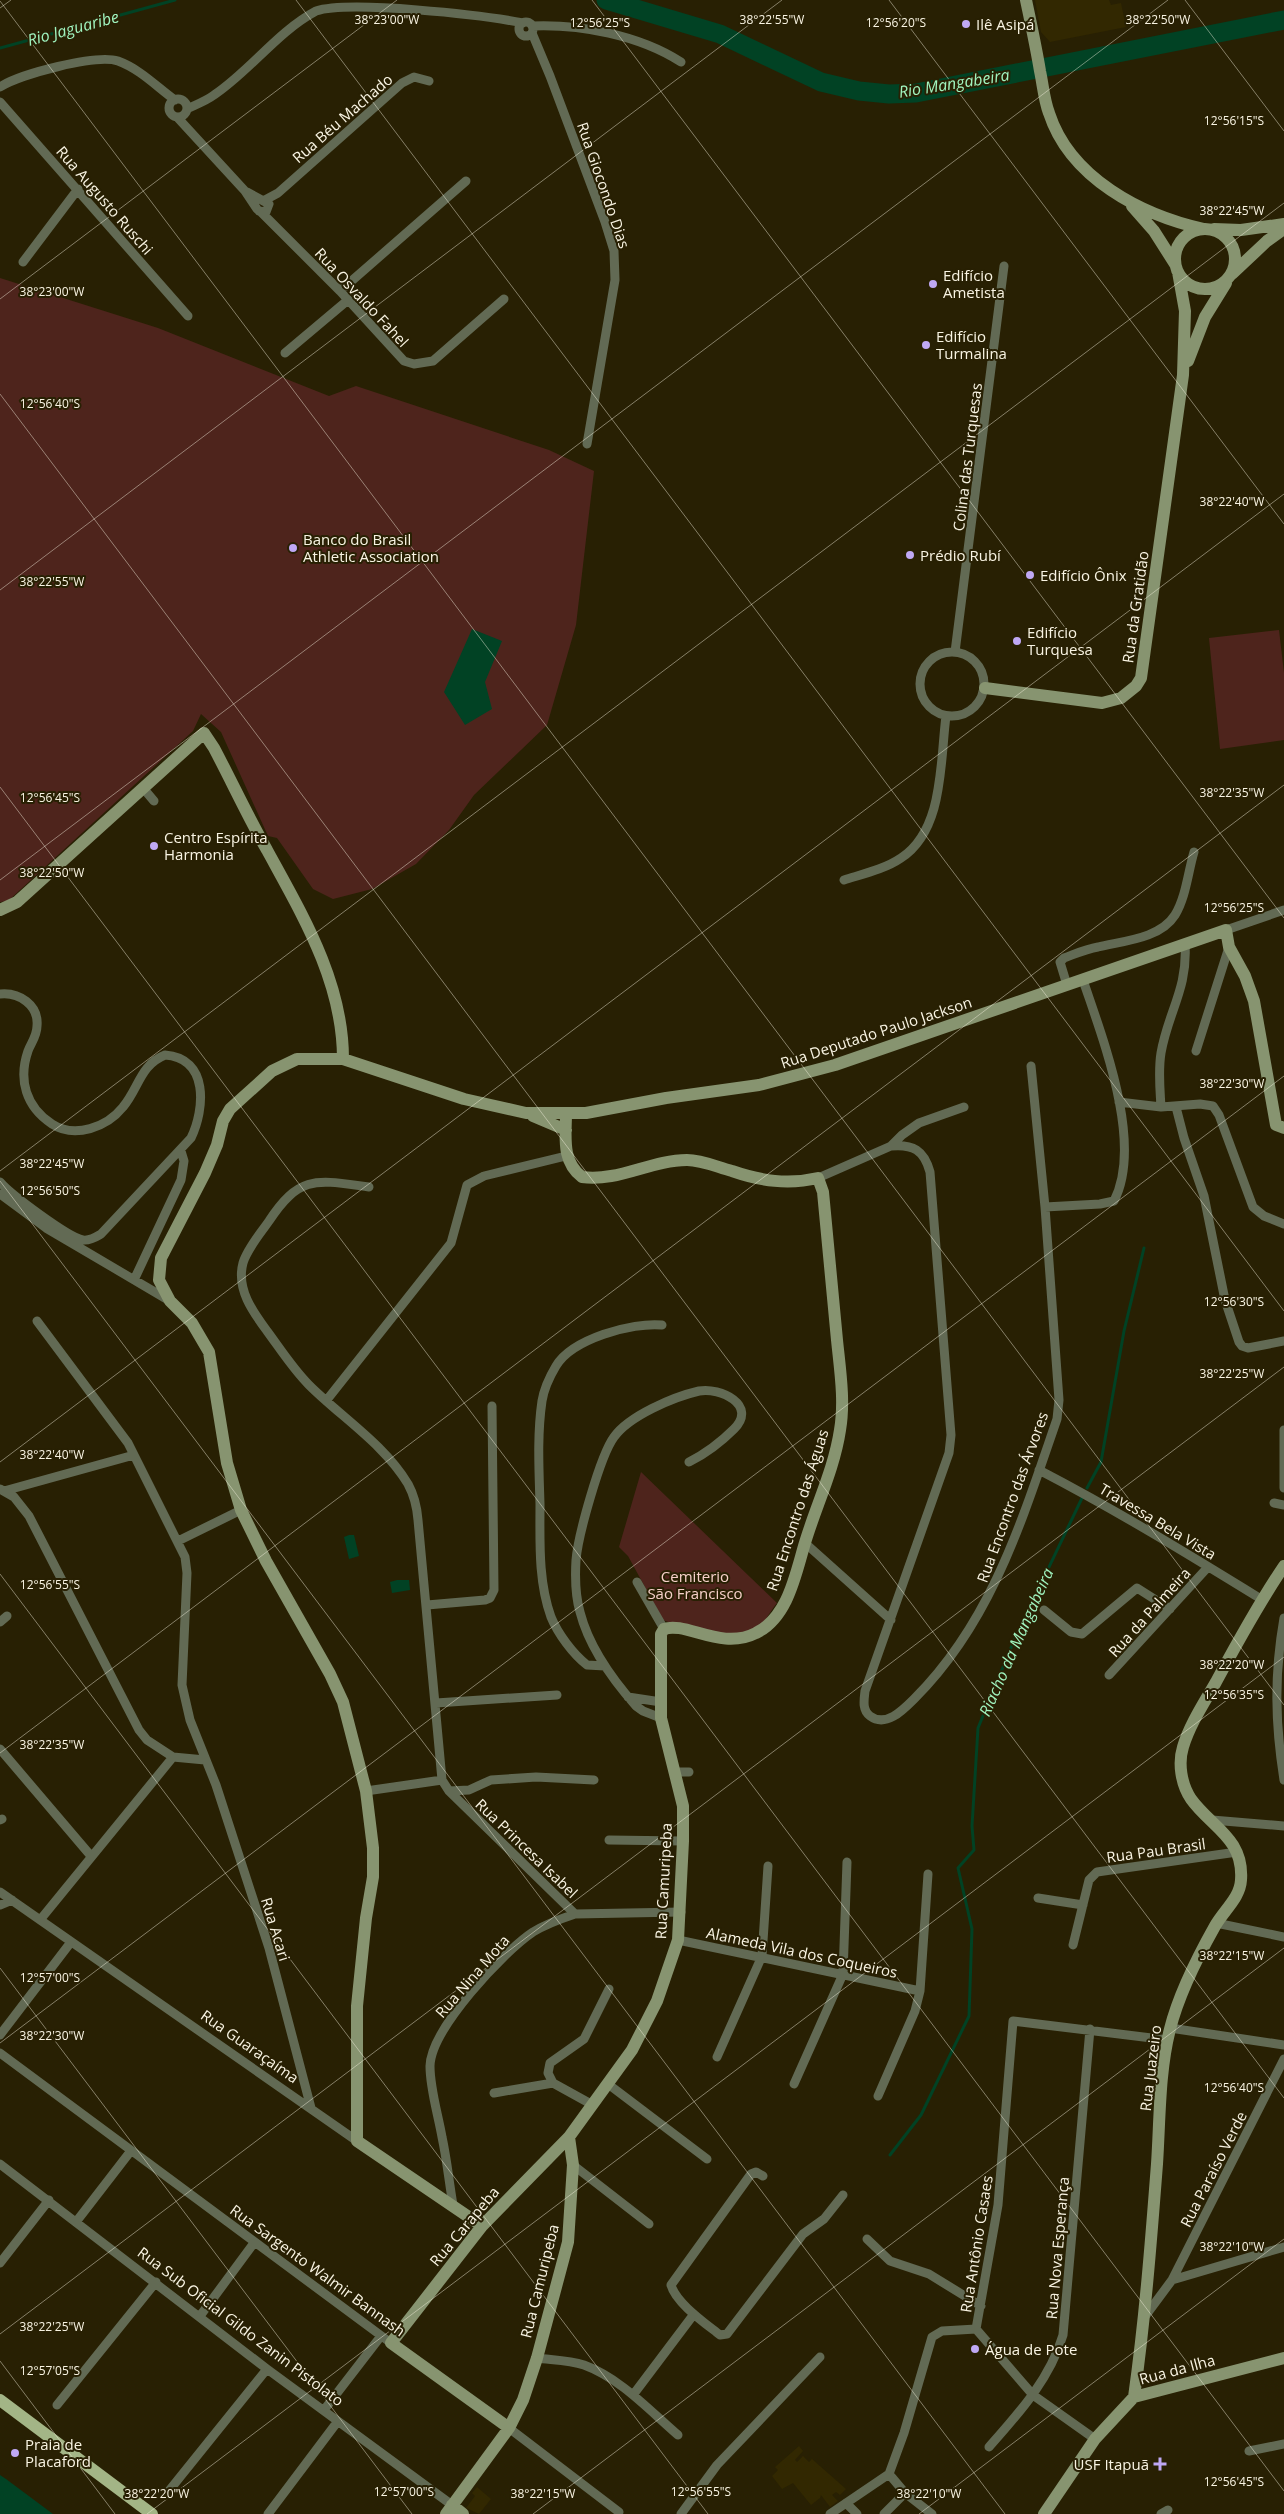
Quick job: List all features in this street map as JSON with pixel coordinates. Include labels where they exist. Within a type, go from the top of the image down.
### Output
[{"type":"main road","name":"Rua da Gratidão","points":[[1026,0],[1048,111],[1063,144],[1085,170],[1125,199],[1164,218],[1207,229]]},
{"type":"main road","name":"Rua da Gratidão","points":[[985,688],[1102,703],[1121,698],[1136,686],[1141,678],[1183,375],[1185,311],[1177,269],[1154,231],[1125,199]]},
{"type":"main road","points":[[1284,224],[1242,230],[1195,230],[1181,240],[1177,248],[1177,269],[1189,284],[1205,289],[1221,285],[1267,241],[1284,229]]},
{"type":"main road","points":[[1207,229],[1219,232],[1233,246],[1235,267],[1229,278]]},
{"type":"main road","name":"Rua da Gratidão","points":[[1183,375],[1205,317],[1229,278]]},
{"type":"main road","points":[[0,910],[18,902],[204,733],[304,919],[325,963],[342,1028],[344,1059]]},
{"type":"main road","points":[[1226,930],[1229,947],[1247,981],[1254,1001],[1280,1125]]},
{"type":"main road","name":"Rua Deputado Paulo Jackson","points":[[526,1113],[608,1110],[637,1103],[759,1085],[809,1074],[1226,930]]},
{"type":"main road","name":"Rua Deputado Paulo Jackson","points":[[170,1301],[162,1289],[160,1280],[161,1258],[206,1173],[217,1145],[223,1121],[230,1109],[272,1071],[284,1063],[297,1059],[344,1059],[464,1099],[526,1113],[566,1130]]},
{"type":"main road","points":[[566,1113],[566,1156],[575,1172],[582,1177],[611,1176],[662,1162],[690,1160],[766,1180],[790,1183],[818,1178]]},
{"type":"main road","name":"Rua Encontro das Águas","points":[[664,1630],[674,1627],[727,1640],[754,1634],[766,1628],[776,1617],[790,1589],[837,1449],[843,1408],[823,1192],[818,1178]]},
{"type":"main road","points":[[170,1301],[192,1323],[209,1352],[227,1463],[241,1510],[266,1562],[330,1674],[343,1702],[366,1792],[373,1848],[373,1877],[366,1918],[357,2006],[357,2141]]},
{"type":"main road","name":"Rua Juazeiro","points":[[1134,2397],[1146,2315],[1163,2078],[1169,2034],[1192,1970],[1216,1923],[1239,1892],[1241,1880],[1237,1852],[1212,1820],[1198,1808],[1184,1785],[1180,1768],[1183,1748],[1194,1721],[1261,1599],[1284,1566]]},
{"type":"main road","name":"Rua Camuripeba","points":[[449,2510],[509,2428],[523,2400],[537,2358],[568,2242],[573,2165],[569,2137],[591,2104],[632,2050],[657,2001],[678,1940],[681,1912],[683,1772],[661,1718],[660,1640],[664,1630]]},
{"type":"main road","name":"Rua Carapeba","points":[[386,2340],[482,2226],[569,2137]]},
{"type":"main road","name":"Rua Guaraçaíma","points":[[357,2141],[482,2226]]},
{"type":"main road","name":"Rua Sargento Walmir Bannash","points":[[386,2340],[509,2428]]},
{"type":"main road","name":"Rua da Ilha","points":[[1044,2514],[1095,2439],[1134,2397],[1284,2358]]},
{"type":"main road","points":[[0,2400],[152,2514]]},
{"type":"main road","name":"Rua Sub Oficial Gildo Zanin Pistolato","points":[[449,2510],[463,2514]]},
{"type":"street","name":"Rua Giocondo Dias","points":[[182,108],[202,101],[222,89],[298,23],[327,6],[352,4],[480,14],[503,19],[526,30],[550,76],[605,222],[616,266],[587,444]]},
{"type":"street","points":[[526,30],[556,25],[600,31],[661,51],[681,62]]},
{"type":"street","name":"Rua Osvaldo Fahel","points":[[0,88],[33,74],[103,59],[117,61],[130,66],[182,108],[193,132],[245,191],[264,206],[277,228],[340,291],[396,356],[404,361],[414,364],[432,361],[504,299]]},
{"type":"street","name":"Rua Béu Machado","points":[[264,206],[402,83],[414,77],[421,77],[429,81]]},
{"type":"street","name":"Rua Osvaldo Fahel","points":[[154,85],[170,110],[171,104],[182,108]]},
{"type":"street","name":"Rua Augusto Ruschi","points":[[0,102],[188,316]]},
{"type":"street","points":[[340,291],[466,181]]},
{"type":"street","points":[[23,262],[78,189]]},
{"type":"street","name":"Colina das Turquesas","points":[[955,652],[1004,266]]},
{"type":"street","points":[[285,354],[348,300]]},
{"type":"street","points":[[944,652],[955,652],[964,654],[977,663],[982,671],[985,688],[982,698],[971,710],[957,717],[946,716],[936,712],[927,705],[922,696],[921,674],[926,664],[934,657],[944,652]]},
{"type":"street","points":[[844,880],[900,859],[920,842],[927,831],[937,792],[946,716]]},
{"type":"street","points":[[143,788],[154,801]]},
{"type":"street","points":[[1066,985],[1060,967],[1060,962],[1064,958],[1100,946],[1115,945],[1164,927],[1174,916],[1181,900],[1194,852]]},
{"type":"street","points":[[1226,930],[1283,910],[1284,920]]},
{"type":"street","points":[[1161,1107],[1159,1077],[1161,1053],[1182,987],[1185,970],[1185,944]]},
{"type":"street","points":[[1196,1051],[1229,947]]},
{"type":"street","points":[[1045,1206],[1100,1204],[1114,1201],[1122,1168],[1124,1140],[1112,1068],[1083,980]]},
{"type":"street","points":[[0,994],[8,993],[18,996],[33,1007],[36,1015],[36,1036],[24,1063],[25,1092],[32,1106],[43,1118],[57,1127],[71,1131],[86,1130],[101,1124],[124,1106],[142,1074],[157,1058],[165,1055],[175,1056],[188,1062],[197,1075],[201,1104],[197,1125],[191,1138],[181,1151],[101,1234],[89,1240],[76,1238],[63,1230],[14,1195],[0,1182]]},
{"type":"street","name":"Rua Encontro das Árvores","points":[[891,1146],[910,1145],[917,1149],[923,1154],[930,1172],[952,1434],[949,1453],[865,1691],[863,1704],[866,1712],[878,1721],[886,1720],[901,1712],[929,1684],[985,1606],[1003,1570],[1059,1409],[1045,1206],[1031,1066]]},
{"type":"street","points":[[1119,1102],[1161,1107],[1200,1104],[1216,1109],[1253,1207],[1264,1216],[1284,1224]]},
{"type":"street","points":[[818,1178],[891,1146],[902,1135],[919,1124],[964,1107]]},
{"type":"street","points":[[1176,1107],[1184,1138],[1204,1196],[1220,1282],[1239,1342],[1244,1348],[1248,1348],[1284,1341]]},
{"type":"street","points":[[134,1280],[181,1180],[184,1161],[181,1151]]},
{"type":"street","points":[[326,1401],[451,1243],[467,1185],[484,1176],[566,1156]]},
{"type":"street","name":"Rua Princesa Isabel","points":[[369,1188],[319,1182],[293,1191],[282,1202],[243,1262],[243,1291],[250,1306],[301,1377],[388,1457],[409,1485],[417,1511],[442,1780],[449,1791],[575,1914],[681,1912]]},
{"type":"street","points":[[0,1194],[46,1228],[170,1301]]},
{"type":"street","name":"Rua Acari","points":[[37,1321],[124,1437],[178,1541],[188,1573],[182,1685],[190,1720],[216,1785],[269,1948],[311,2108]]},
{"type":"street","points":[[605,1666],[587,1665],[572,1649],[552,1618],[546,1599],[540,1560],[539,1476],[542,1399],[556,1365],[572,1349],[637,1324],[662,1325]]},
{"type":"street","points":[[661,1718],[643,1711],[628,1697],[605,1666],[590,1638],[580,1613],[575,1578],[580,1537],[609,1446],[624,1427],[674,1399],[703,1390],[714,1391],[733,1398],[741,1411],[741,1419],[737,1426],[710,1451],[689,1462]]},
{"type":"street","points":[[427,1605],[485,1600],[493,1594],[492,1406]]},
{"type":"street","points":[[1284,1430],[1284,1488]]},
{"type":"street","points":[[2,1490],[134,1455]]},
{"type":"street","name":"Travessa Bela Vista","points":[[1039,1470],[1102,1502],[1261,1599]]},
{"type":"street","points":[[2,1490],[14,1497],[29,1516],[139,1730],[147,1740],[173,1757],[206,1760]]},
{"type":"street","points":[[1274,1503],[1284,1505]]},
{"type":"street","points":[[178,1541],[241,1510]]},
{"type":"street","points":[[805,1543],[891,1620]]},
{"type":"street","name":"Rua da Palmeira","points":[[1109,1676],[1208,1567]]},
{"type":"street","points":[[638,1582],[664,1630]]},
{"type":"street","points":[[1044,1610],[1071,1632],[1082,1634],[1137,1588],[1170,1609]]},
{"type":"street","points":[[1284,1618],[1280,1643],[1276,1729],[1284,1780]]},
{"type":"street","points":[[436,1702],[557,1695]]},
{"type":"street","points":[[628,1697],[661,1702]]},
{"type":"street","points":[[0,1749],[91,1856]]},
{"type":"street","points":[[40,1920],[173,1757]]},
{"type":"street","name":"Rua Princesa Isabel","points":[[449,1791],[468,1790],[491,1780],[536,1777],[594,1780]]},
{"type":"street","points":[[366,1792],[442,1780]]},
{"type":"street","points":[[1212,1820],[1284,1826]]},
{"type":"street","points":[[609,1840],[683,1841]]},
{"type":"street","name":"Rua Pau Brasil","points":[[1073,1945],[1089,1880],[1102,1871],[1237,1852]]},
{"type":"street","points":[[794,2084],[843,1974],[847,1862]]},
{"type":"street","points":[[717,2058],[762,1956],[768,1866]]},
{"type":"street","points":[[878,2096],[916,2011],[920,1991],[928,1874]]},
{"type":"street","name":"Rua Guaraçaíma","points":[[0,1892],[357,2141]]},
{"type":"street","points":[[1038,1898],[1083,1905]]},
{"type":"street","points":[[0,1905],[12,1900]]},
{"type":"street","name":"Rua Nina Mota","points":[[453,2205],[433,2089],[430,2065],[432,2049],[440,2034],[462,2005],[508,1953],[534,1932],[575,1914]]},
{"type":"street","points":[[1216,1923],[1284,1937]]},
{"type":"street","name":"Alameda Vila dos Coqueiros","points":[[678,1940],[762,1956],[920,1991]]},
{"type":"street","points":[[0,2035],[71,1942]]},
{"type":"street","points":[[591,2104],[553,2083],[548,2073],[550,2063],[584,2039],[610,1989]]},
{"type":"street","name":"Rua Antônio Casaes","points":[[888,2474],[904,2433],[932,2337],[942,2331],[976,2329],[998,2205],[1013,2021],[1090,2029]]},
{"type":"street","points":[[1090,2029],[1169,2034],[1284,2045]]},
{"type":"street","name":"Rua Nova Esperança","points":[[989,2447],[1033,2396],[1059,2350],[1064,2335],[1090,2029]]},
{"type":"street","name":"Rua Sargento Walmir Bannash","points":[[0,2053],[130,2152],[386,2340]]},
{"type":"street","name":"Rua Paraíso Verde","points":[[1146,2315],[1172,2280],[1284,2059]]},
{"type":"street","points":[[494,2093],[553,2083]]},
{"type":"street","points":[[608,2084],[707,2159]]},
{"type":"street","points":[[76,2222],[130,2152]]},
{"type":"street","name":"Rua Sub Oficial Gildo Zanin Pistolato","points":[[0,2164],[267,2369],[324,2410],[449,2510]]},
{"type":"street","points":[[573,2165],[649,2224]]},
{"type":"street","points":[[763,2176],[753,2172],[672,2281],[671,2285],[674,2293],[694,2314],[720,2335],[727,2334],[803,2234],[824,2218],[844,2195]]},
{"type":"street","points":[[0,2263],[49,2200]]},
{"type":"street","points":[[867,2239],[890,2261],[929,2274],[980,2306]]},
{"type":"street","points":[[200,2316],[254,2243]]},
{"type":"street","points":[[1172,2280],[1284,2247]]},
{"type":"street","points":[[57,2405],[156,2282]]},
{"type":"street","points":[[633,2395],[694,2314]]},
{"type":"street","points":[[976,2329],[1033,2396],[1095,2439]]},
{"type":"street","name":"Rua Carapeba","points":[[324,2410],[386,2340]]},
{"type":"street","points":[[681,2514],[718,2465],[820,2357]]},
{"type":"street","points":[[537,2358],[589,2367],[633,2395],[678,2435]]},
{"type":"street","points":[[168,2492],[267,2369]]},
{"type":"street","points":[[268,2514],[338,2421]]},
{"type":"street","name":"Rua Sargento Walmir Bannash","points":[[509,2428],[619,2512]]},
{"type":"street","points":[[1249,2451],[1284,2444]]},
{"type":"street","points":[[830,2514],[888,2474],[905,2493],[932,2514]]},
{"type":"street","points":[[884,2514],[905,2493]]},
{"type":"street","points":[[846,2503],[856,2514]]},
{"type":"shaded area","points":[[1035,0],[1109,0],[1111,5],[1121,3],[1126,27],[1050,42],[1041,32]]},
{"type":"shaded area","points":[[472,629],[502,641],[485,682],[492,709],[465,725],[444,692]]},
{"type":"shaded area","points":[[354,1535],[359,1556],[349,1559],[344,1537]]},
{"type":"shaded area","points":[[409,1580],[410,1590],[392,1593],[390,1582]]},
{"type":"shaded area","points":[[799,2446],[803,2451],[795,2460],[797,2462],[803,2456],[809,2462],[812,2459],[846,2489],[840,2495],[836,2492],[832,2495],[838,2501],[830,2507],[821,2495],[811,2505],[793,2483],[782,2489],[772,2476],[778,2470],[775,2467]]},
{"type":"shaded area","points":[[0,2475],[6,2479],[53,2514],[0,2514]]},
{"type":"shaded area","points":[[477,2487],[491,2499],[479,2514],[466,2508],[475,2496],[472,2493]]},
{"type":"green space","name":"Banco do Brasil Athletic Association","points":[[0,278],[158,328],[329,396],[356,386],[549,450],[594,471],[576,625],[547,725],[474,795],[449,830],[416,864],[372,889],[333,899],[313,889],[277,838],[268,836],[221,732],[201,714],[193,731],[8,901],[0,902]]},
{"type":"green space","points":[[1279,630],[1284,673],[1284,740],[1220,749],[1209,638]]},
{"type":"green space","name":"Cemiterio São Francisco","points":[[641,1472],[777,1603],[758,1628],[748,1633],[736,1635],[710,1634],[663,1620],[628,1556],[619,1547]]},
{"type":"waterway","name":"Rio Jaguaribe","points":[[0,48],[175,0]]},
{"type":"waterway","name":"Rio Mangabeira","points":[[606,0],[720,34],[821,82],[859,91],[889,94],[916,93],[1284,20]]},
{"type":"waterway","name":"Riacho da Mangabeira","points":[[1087,1488],[1101,1462],[1124,1331],[1144,1248]]},
{"type":"waterway","name":"Riacho da Mangabeira","points":[[890,2155],[921,2115],[969,2016],[972,1929],[958,1868],[974,1850],[972,1826],[978,1728],[1015,1638],[1083,1496]]},
{"type":"place","name":"Ilê Asipá","points":[[966,24]]},
{"type":"place","name":"Edifício Ametista","points":[[933,284]]},
{"type":"place","name":"Edifício Turmalina","points":[[926,345]]},
{"type":"place","name":"Banco do Brasil Athletic Association","points":[[293,548]]},
{"type":"place","name":"Prédio Rubí","points":[[910,555]]},
{"type":"place","name":"Edifício Ônix","points":[[1030,575]]},
{"type":"place","name":"Edifício Turquesa","points":[[1017,641]]},
{"type":"place","name":"Centro Espírita Harmonia","points":[[154,846]]},
{"type":"place","name":"Água de Pote","points":[[975,2349]]},
{"type":"place","name":"Praia de Placaford","points":[[15,2453]]},
{"type":"place","name":"USF Itapuã","points":[[1160,2464]]}]
